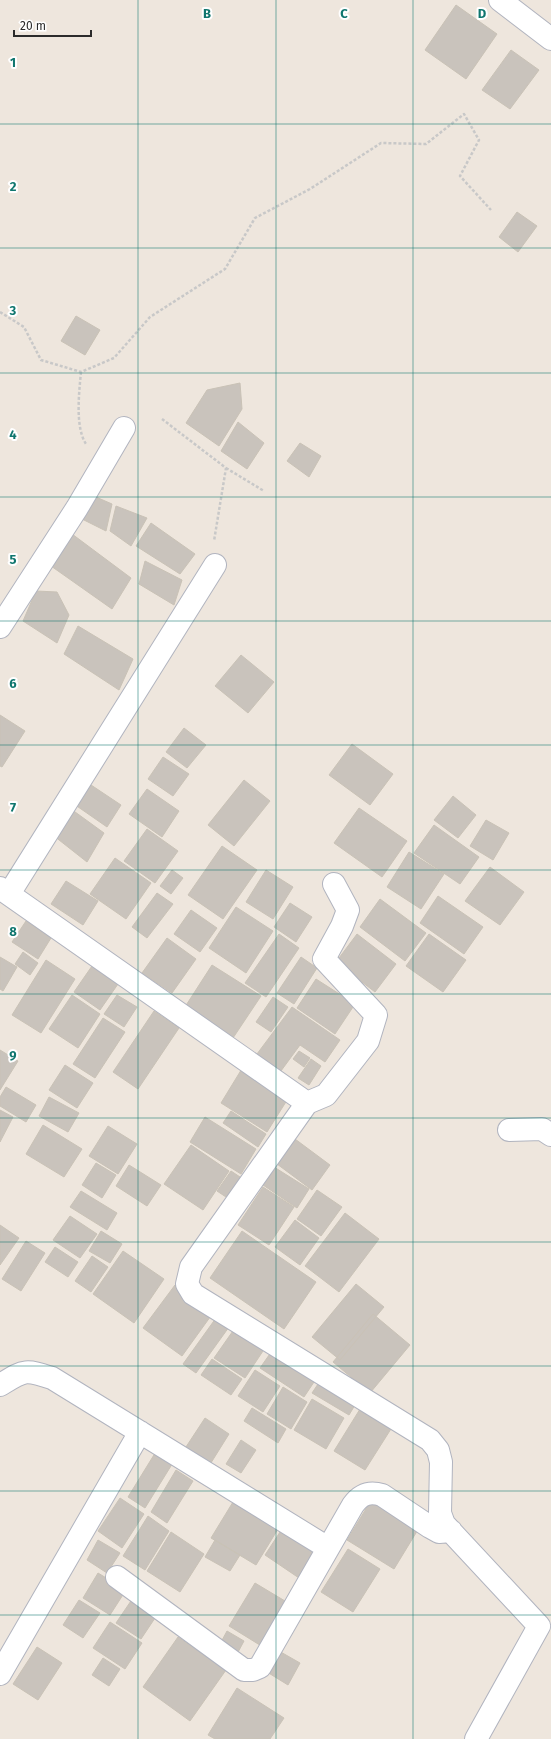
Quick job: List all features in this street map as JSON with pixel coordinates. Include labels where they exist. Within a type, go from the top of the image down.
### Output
[{"type":"street","points":[[500,0],[551,39]]},
{"type":"street","points":[[0,627],[77,508],[124,428]]},
{"type":"street","points":[[215,565],[4,891],[307,1103]]},
{"type":"street","points":[[334,884],[348,910],[342,926],[324,959],[376,1015],[368,1041],[326,1095],[307,1103],[191,1267],[187,1284],[193,1294],[430,1440],[438,1450],[441,1462],[440,1513],[444,1524],[545,1629],[476,1739]]},
{"type":"street","points":[[508,1130],[542,1129],[551,1135]]},
{"type":"street","points":[[0,1385],[19,1374],[31,1371],[52,1378],[328,1548]]},
{"type":"street","points":[[0,1674],[140,1432]]},
{"type":"street","points":[[117,1577],[244,1670],[253,1670],[260,1667],[358,1498],[373,1492],[382,1495],[439,1532],[451,1531]]},
{"type":"path","points":[[0,312],[24,327],[41,360],[81,372],[114,358],[150,317],[225,270],[255,218],[310,189],[381,143],[426,144],[464,114],[479,140],[460,176],[492,210]]},
{"type":"path","points":[[81,372],[79,399],[81,437],[100,467]]},
{"type":"path","points":[[162,419],[226,468],[264,491]]},
{"type":"path","points":[[213,542],[226,468]]},
{"type":"building","points":[[456,5],[497,34],[466,79],[425,50]]},
{"type":"building","points":[[511,50],[539,70],[510,109],[482,90]]},
{"type":"building","points":[[517,212],[537,226],[518,252],[499,237]]},
{"type":"building","points":[[76,316],[100,330],[85,355],[61,341]]},
{"type":"building","points":[[240,383],[242,409],[219,446],[186,423],[207,390]]},
{"type":"building","points":[[238,422],[264,443],[247,469],[221,451]]},
{"type":"building","points":[[300,443],[321,456],[309,477],[287,461]]},
{"type":"building","points":[[89,494],[112,504],[106,531],[80,518]]},
{"type":"building","points":[[116,506],[147,518],[131,546],[110,531]]},
{"type":"building","points":[[151,523],[195,554],[180,574],[136,546]]},
{"type":"building","points":[[68,531],[131,578],[112,609],[51,566]]},
{"type":"building","points":[[145,561],[182,580],[174,605],[139,584]]},
{"type":"building","points":[[36,591],[57,592],[69,615],[57,643],[23,621]]},
{"type":"building","points":[[78,626],[133,659],[119,690],[64,654]]},
{"type":"building","points":[[241,655],[274,682],[248,713],[215,686]]},
{"type":"building","points":[[0,715],[25,731],[2,767],[0,766]]},
{"type":"building","points":[[184,728],[206,745],[187,768],[166,752]]},
{"type":"building","points":[[352,744],[393,774],[370,805],[329,775]]},
{"type":"building","points":[[163,757],[189,774],[173,796],[148,779]]},
{"type":"building","points":[[244,780],[270,801],[234,846],[208,825]]},
{"type":"building","points":[[85,781],[121,805],[107,827],[71,802]]},
{"type":"building","points":[[147,789],[179,811],[162,837],[129,814]]},
{"type":"building","points":[[453,796],[476,815],[458,838],[434,820]]},
{"type":"building","points":[[359,808],[407,841],[382,877],[334,843]]},
{"type":"building","points":[[71,809],[104,833],[87,862],[54,836]]},
{"type":"building","points":[[486,820],[509,833],[493,860],[470,846]]},
{"type":"building","points":[[434,825],[479,857],[460,884],[414,853]]},
{"type":"building","points":[[147,829],[178,851],[155,883],[124,861]]},
{"type":"building","points":[[222,846],[257,870],[223,919],[188,895]]},
{"type":"building","points":[[409,852],[444,874],[421,909],[387,887]]},
{"type":"building","points":[[115,858],[151,883],[126,919],[90,894]]},
{"type":"building","points":[[490,867],[524,892],[500,925],[465,901]]},
{"type":"building","points":[[172,870],[183,878],[171,894],[160,886]]},
{"type":"building","points":[[266,870],[293,887],[273,919],[246,902]]},
{"type":"building","points":[[66,881],[98,901],[83,925],[51,904]]},
{"type":"building","points":[[157,893],[173,904],[147,938],[132,927]]},
{"type":"building","points":[[438,896],[483,927],[464,954],[420,923]]},
{"type":"building","points":[[380,899],[426,933],[405,961],[360,927]]},
{"type":"building","points":[[290,903],[312,917],[296,942],[274,927]]},
{"type":"building","points":[[236,907],[273,931],[246,973],[209,948]]},
{"type":"building","points":[[191,910],[217,928],[200,952],[174,934]]},
{"type":"building","points":[[26,921],[51,938],[38,959],[12,942]]},
{"type":"building","points":[[279,934],[299,948],[266,997],[245,983]]},
{"type":"building","points":[[357,934],[396,964],[375,992],[336,962]]},
{"type":"building","points":[[429,934],[466,960],[443,992],[406,966]]},
{"type":"building","points":[[167,938],[196,959],[172,993],[142,973]]},
{"type":"building","points":[[23,952],[38,963],[30,975],[15,964]]},
{"type":"building","points":[[0,957],[17,967],[3,991],[0,989]]},
{"type":"building","points":[[301,957],[317,968],[294,1004],[277,993]]},
{"type":"building","points":[[46,960],[75,979],[41,1033],[12,1015]]},
{"type":"building","points":[[212,965],[261,996],[231,1041],[183,1010]]},
{"type":"building","points":[[92,966],[118,984],[100,1010],[74,992]]},
{"type":"building","points":[[316,979],[355,1004],[335,1034],[297,1008]]},
{"type":"building","points":[[72,995],[100,1014],[78,1048],[49,1029]]},
{"type":"building","points":[[117,995],[137,1007],[124,1027],[104,1014]]},
{"type":"building","points":[[273,997],[288,1007],[271,1032],[256,1022]]},
{"type":"building","points":[[292,1007],[340,1040],[325,1062],[300,1045],[278,1075],[254,1058]]},
{"type":"building","points":[[154,1011],[179,1028],[138,1089],[113,1072]]},
{"type":"building","points":[[103,1018],[125,1032],[95,1078],[73,1064]]},
{"type":"building","points":[[0,1050],[18,1061],[0,1090]]},
{"type":"building","points":[[299,1051],[310,1058],[304,1067],[293,1059]]},
{"type":"building","points":[[311,1059],[321,1066],[309,1085],[298,1078]]},
{"type":"building","points":[[65,1065],[93,1083],[77,1108],[49,1090]]},
{"type":"building","points":[[243,1067],[289,1097],[267,1132],[221,1103]]},
{"type":"building","points":[[6,1087],[36,1105],[26,1122],[0,1106],[0,1097]]},
{"type":"building","points":[[49,1097],[79,1113],[68,1132],[39,1116]]},
{"type":"building","points":[[0,1110],[13,1117],[0,1142]]},
{"type":"building","points":[[231,1111],[266,1134],[258,1147],[223,1123]]},
{"type":"building","points":[[205,1117],[256,1149],[241,1174],[190,1142]]},
{"type":"building","points":[[43,1125],[82,1149],[64,1177],[26,1154]]},
{"type":"building","points":[[108,1126],[137,1144],[118,1174],[89,1156]]},
{"type":"building","points":[[295,1139],[330,1165],[312,1190],[277,1164]]},
{"type":"building","points":[[191,1145],[229,1171],[203,1210],[164,1184]]},
{"type":"building","points":[[96,1163],[116,1175],[102,1198],[82,1185]]},
{"type":"building","points":[[129,1165],[161,1185],[147,1206],[116,1186]]},
{"type":"building","points":[[274,1167],[309,1189],[297,1208],[263,1185]]},
{"type":"building","points":[[231,1171],[243,1179],[229,1199],[217,1191]]},
{"type":"building","points":[[263,1187],[294,1207],[269,1245],[238,1225]]},
{"type":"building","points":[[317,1190],[342,1207],[321,1236],[297,1219]]},
{"type":"building","points":[[81,1191],[117,1213],[107,1230],[70,1207]]},
{"type":"building","points":[[345,1213],[379,1239],[339,1292],[305,1266]]},
{"type":"building","points":[[70,1216],[97,1234],[80,1258],[53,1240]]},
{"type":"building","points":[[295,1220],[319,1238],[300,1265],[275,1247]]},
{"type":"building","points":[[0,1225],[19,1238],[0,1265]]},
{"type":"building","points":[[101,1231],[122,1244],[110,1263],[89,1251]]},
{"type":"building","points":[[242,1231],[316,1282],[284,1329],[210,1278]]},
{"type":"building","points":[[26,1241],[45,1253],[21,1291],[2,1279]]},
{"type":"building","points":[[55,1247],[78,1262],[68,1277],[45,1262]]},
{"type":"building","points":[[123,1251],[164,1279],[134,1323],[93,1294]]},
{"type":"building","points":[[92,1256],[108,1267],[91,1292],[75,1281]]},
{"type":"building","points":[[356,1284],[384,1307],[340,1360],[312,1337]]},
{"type":"building","points":[[175,1285],[213,1313],[182,1356],[143,1328]]},
{"type":"building","points":[[373,1314],[410,1345],[370,1393],[333,1362]]},
{"type":"building","points":[[216,1318],[229,1327],[196,1373],[183,1364]]},
{"type":"building","points":[[235,1328],[265,1348],[245,1378],[214,1358]]},
{"type":"building","points":[[274,1348],[318,1376],[304,1397],[260,1368]]},
{"type":"building","points":[[212,1359],[242,1379],[231,1395],[201,1375]]},
{"type":"building","points":[[255,1370],[280,1386],[263,1412],[238,1396]]},
{"type":"building","points":[[322,1378],[358,1400],[349,1415],[312,1393]]},
{"type":"building","points":[[283,1387],[307,1402],[291,1429],[267,1414]]},
{"type":"building","points":[[312,1399],[344,1418],[326,1449],[294,1430]]},
{"type":"building","points":[[365,1401],[396,1421],[365,1470],[334,1451]]},
{"type":"building","points":[[252,1408],[286,1429],[278,1443],[244,1421]]},
{"type":"building","points":[[205,1418],[229,1434],[209,1466],[184,1450]]},
{"type":"building","points":[[241,1440],[256,1450],[241,1473],[226,1464]]},
{"type":"building","points":[[157,1450],[174,1461],[145,1508],[128,1497]]},
{"type":"building","points":[[176,1470],[193,1481],[167,1523],[151,1512]]},
{"type":"building","points":[[120,1498],[144,1514],[122,1548],[98,1531]]},
{"type":"building","points":[[372,1499],[419,1528],[394,1569],[347,1540]]},
{"type":"building","points":[[233,1502],[278,1529],[256,1565],[211,1538]]},
{"type":"building","points":[[148,1516],[169,1531],[145,1570],[123,1556]]},
{"type":"building","points":[[282,1529],[316,1551],[299,1578],[265,1555]]},
{"type":"building","points":[[171,1532],[204,1554],[180,1592],[147,1571]]},
{"type":"building","points":[[98,1540],[120,1553],[107,1573],[87,1560]]},
{"type":"building","points":[[215,1540],[240,1555],[230,1571],[205,1557]]},
{"type":"building","points":[[348,1549],[380,1569],[353,1612],[321,1592]]},
{"type":"building","points":[[98,1573],[126,1590],[110,1615],[83,1598]]},
{"type":"building","points":[[255,1583],[290,1604],[263,1647],[229,1626]]},
{"type":"building","points":[[135,1595],[159,1612],[141,1639],[116,1623]]},
{"type":"building","points":[[79,1600],[100,1613],[83,1638],[63,1625]]},
{"type":"building","points":[[110,1622],[142,1643],[125,1669],[93,1648]]},
{"type":"building","points":[[227,1631],[244,1641],[237,1654],[220,1644]]},
{"type":"building","points":[[178,1637],[226,1670],[190,1721],[143,1687]]},
{"type":"building","points":[[37,1647],[62,1663],[38,1700],[13,1684]]},
{"type":"building","points":[[279,1651],[300,1663],[288,1685],[267,1672]]},
{"type":"building","points":[[103,1658],[120,1669],[109,1686],[92,1675]]},
{"type":"building","points":[[237,1688],[284,1718],[270,1739],[215,1739],[208,1735]]}]
